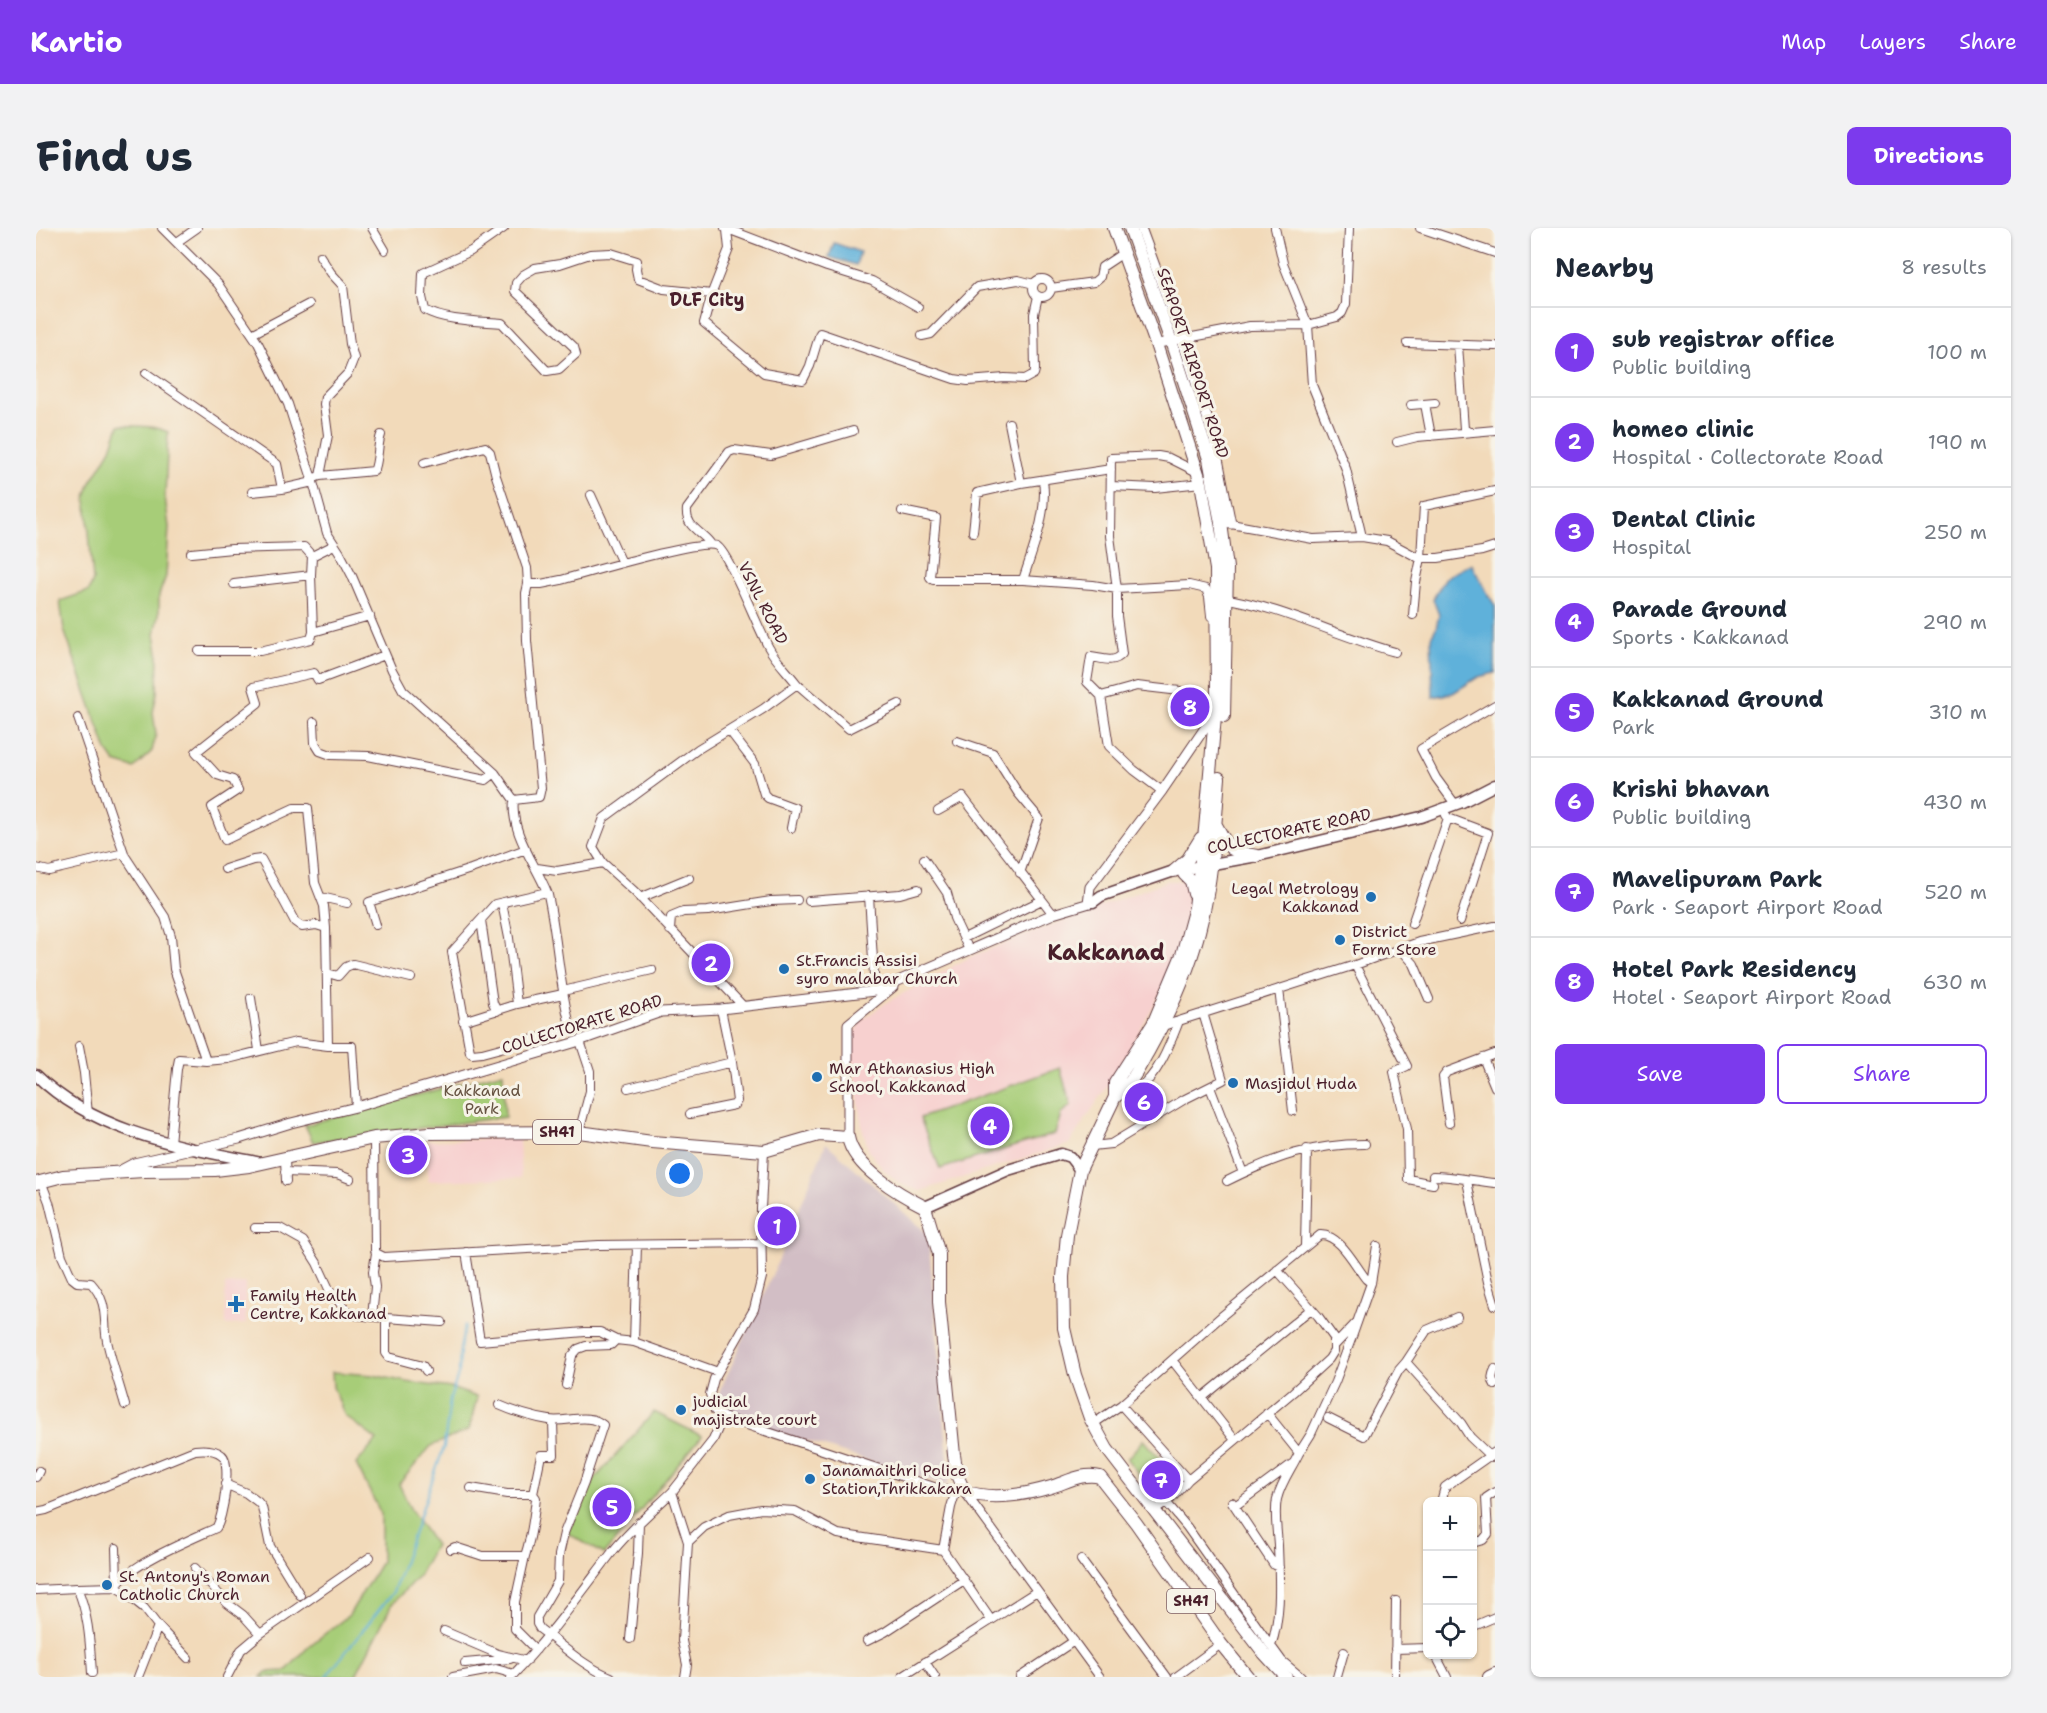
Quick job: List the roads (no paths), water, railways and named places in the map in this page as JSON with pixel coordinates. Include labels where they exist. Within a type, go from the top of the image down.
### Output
[{"type":"main road","name":"SEAPORT AIRPORT ROAD","points":[[1114,228],[1156,344],[1199,478],[1222,598],[1225,700],[1205,868],[1202,919],[1192,954],[1163,1026],[1125,1090],[1115,1097]]},
{"type":"main road","name":"SEAPORT AIRPORT ROAD","points":[[1130,228],[1177,340],[1226,524],[1227,568],[1216,631],[1216,711],[1210,826]]},
{"type":"main road","name":"COLLECTORATE ROAD","points":[[1090,901],[1103,901],[1179,873],[1421,817],[1495,785]]},
{"type":"main road","points":[[1195,907],[1192,884],[1179,873],[1210,826],[1236,853],[1257,856]]},
{"type":"main road","name":"SEAPORT AIRPORT ROAD","points":[[1205,868],[1182,955],[1153,1024],[1115,1083],[1115,1097],[1080,1170],[1067,1235],[1063,1277],[1064,1328],[1075,1375],[1093,1424],[1107,1449],[1264,1653],[1286,1677]]},
{"type":"main road","points":[[36,1075],[63,1098],[88,1114],[112,1124],[192,1149],[266,1164]]},
{"type":"main road","name":"SH41","points":[[38,1182],[63,1176],[117,1172],[215,1170],[266,1164],[374,1138],[430,1133],[579,1132],[652,1142],[764,1151],[819,1135],[848,1137]]},
{"type":"main road","points":[[848,1137],[850,1145],[870,1172],[896,1192],[925,1207],[939,1254],[939,1302],[954,1455],[960,1491]]},
{"type":"main road","points":[[925,1207],[1008,1170],[1061,1154],[1070,1157],[1080,1170]]},
{"type":"main road","name":"SH41","points":[[960,1491],[977,1496],[1007,1496],[1049,1487],[1082,1476],[1095,1475],[1105,1481],[1221,1644],[1248,1677]]},
{"type":"main road","points":[[1136,1523],[1154,1510]]},
{"type":"main road","points":[[1489,1677],[1495,1674]]},
{"type":"street","points":[[162,228],[218,284],[252,334],[288,404],[327,532],[352,576],[403,690],[495,773],[514,800],[514,817],[526,849],[547,892],[571,1029],[475,1055],[470,1053],[452,952],[495,904],[547,892]]},
{"type":"street","points":[[177,242],[197,228]]},
{"type":"street","points":[[372,228],[385,250]]},
{"type":"street","points":[[504,228],[471,251],[423,273],[422,297],[425,310],[446,317],[502,323],[547,371],[559,369],[576,354],[574,347],[515,291],[516,283],[523,275],[535,268],[560,264],[590,254],[611,253],[637,261],[638,279],[664,289],[712,294]]},
{"type":"street","points":[[1141,228],[1177,340]]},
{"type":"street","points":[[1275,228],[1283,263],[1308,325],[1312,386],[1346,469],[1362,537]]},
{"type":"street","points":[[1156,344],[1250,326],[1308,325],[1337,317],[1342,313],[1346,304],[1349,228]]},
{"type":"street","points":[[1420,228],[1495,254]]},
{"type":"street","points":[[918,307],[872,281],[827,267],[726,229],[729,249],[704,318],[705,326],[764,373],[803,380],[810,366],[820,333],[954,379],[968,381],[1029,377],[1034,374],[1035,370],[1034,314],[1038,296],[1033,289],[1034,284],[1037,280],[1046,280],[1051,288]]},
{"type":"street","points":[[1051,288],[1094,282],[1100,277],[1102,267],[1123,254]]},
{"type":"street","points":[[320,256],[343,286],[350,344],[354,358],[348,373],[325,397],[328,435],[320,476]]},
{"type":"street","points":[[922,336],[931,334],[977,287],[1018,280],[1034,284]]},
{"type":"street","points":[[1038,296],[1047,295],[1051,288]]},
{"type":"street","points":[[252,334],[309,304]]},
{"type":"street","points":[[1407,343],[1495,346]]},
{"type":"street","points":[[1458,345],[1464,429],[1469,432]]},
{"type":"street","points":[[146,373],[277,464],[282,489]]},
{"type":"street","points":[[1411,405],[1435,403]]},
{"type":"street","points":[[1425,404],[1431,436]]},
{"type":"street","points":[[1009,423],[1021,483]]},
{"type":"street","points":[[1397,442],[1431,436],[1495,430]]},
{"type":"street","name":"VSNL ROAD","points":[[853,431],[771,454],[734,450],[729,452],[687,509],[688,520],[693,528],[721,550],[770,650],[797,684],[849,729],[899,704]]},
{"type":"street","points":[[252,492],[282,489],[312,481],[320,476],[374,471],[377,467],[381,435]]},
{"type":"street","points":[[424,463],[485,447],[490,452],[527,568],[527,641],[541,788],[539,797],[514,800]]},
{"type":"street","points":[[1162,790],[1134,770],[1109,746],[1101,696],[1089,686],[1087,675],[1091,657],[1112,660],[1122,654],[1110,536],[1111,458],[1158,456],[1169,458],[1199,478]]},
{"type":"street","points":[[973,532],[977,494],[1021,483],[1111,469]]},
{"type":"street","points":[[1111,486],[1155,488],[1199,478]]},
{"type":"street","points":[[1023,580],[1042,517],[1043,480]]},
{"type":"street","points":[[1413,615],[1421,558],[1424,506],[1495,491]]},
{"type":"street","points":[[591,495],[622,563]]},
{"type":"street","points":[[902,511],[936,518],[931,580],[1023,580],[1117,589],[1189,585],[1206,589],[1216,631]]},
{"type":"street","points":[[1226,524],[1313,539],[1362,537],[1387,541],[1421,558],[1438,558],[1495,547]]},
{"type":"street","points":[[528,584],[541,584],[710,543]]},
{"type":"street","points":[[312,556],[334,545]]},
{"type":"street","points":[[191,553],[232,549],[304,547],[312,556],[313,632],[311,639],[260,651],[199,651]]},
{"type":"street","points":[[234,584],[311,575]]},
{"type":"street","points":[[1222,598],[1274,611],[1318,625],[1362,643],[1395,652]]},
{"type":"street","points":[[313,632],[370,616]]},
{"type":"street","points":[[328,1046],[326,928],[324,906],[315,883],[308,808],[294,808],[225,840],[212,807],[238,790],[233,780],[217,775],[196,752],[258,703],[254,687],[314,673],[318,680],[386,655]]},
{"type":"street","points":[[743,1006],[640,898],[603,863],[593,847],[604,818],[699,749],[763,709],[797,684]]},
{"type":"street","points":[[1090,901],[1090,887],[1162,790],[1216,711],[1180,691],[1137,686],[1101,696]]},
{"type":"street","points":[[1455,804],[1436,778],[1421,749],[1495,705]]},
{"type":"street","points":[[78,718],[124,853],[165,917],[171,936],[174,969],[206,1061]]},
{"type":"street","points":[[314,722],[315,743],[320,752],[330,755],[368,756],[486,780],[495,773]]},
{"type":"street","points":[[729,730],[755,764],[764,794],[768,798],[795,808],[791,828]]},
{"type":"street","points":[[957,741],[993,753],[1018,793],[1039,818],[1020,873]]},
{"type":"street","points":[[938,811],[963,797],[1053,914]]},
{"type":"street","points":[[1412,924],[1447,817],[1488,833],[1460,921]]},
{"type":"street","points":[[376,925],[369,902],[526,849]]},
{"type":"street","points":[[36,868],[49,871],[124,853]]},
{"type":"street","points":[[225,869],[261,859],[295,922],[302,927],[316,925],[326,928]]},
{"type":"street","points":[[924,860],[947,893],[954,918],[969,950]]},
{"type":"street","points":[[537,868],[557,871],[603,863]]},
{"type":"street","points":[[640,898],[688,878]]},
{"type":"street","points":[[809,901],[909,893],[918,889]]},
{"type":"street","points":[[869,896],[875,991]]},
{"type":"street","points":[[321,897],[347,903]]},
{"type":"street","points":[[670,930],[670,917],[683,912],[797,900]]},
{"type":"street","points":[[964,938],[1042,900]]},
{"type":"street","name":"COLLECTORATE ROAD","points":[[117,1172],[134,1163],[239,1139],[356,1107],[580,1041],[661,1012],[721,1009],[875,991],[1053,914],[1090,901]]},
{"type":"street","points":[[501,903],[509,938],[517,1004]]},
{"type":"street","points":[[481,920],[493,1003],[497,1011]]},
{"type":"street","points":[[1163,1026],[1355,965],[1400,948],[1495,926]]},
{"type":"street","points":[[1400,948],[1414,964],[1429,999]]},
{"type":"street","points":[[327,973],[338,976],[346,967],[353,964],[411,978]]},
{"type":"street","points":[[1355,965],[1407,1066],[1394,1072],[1407,1129],[1408,1179],[1433,1180],[1449,1176],[1467,1181],[1495,1183]]},
{"type":"street","points":[[463,1021],[517,1004],[652,970]]},
{"type":"street","points":[[848,1137],[848,1024],[899,982]]},
{"type":"street","points":[[1278,989],[1293,1111]]},
{"type":"street","points":[[251,998],[259,1050]]},
{"type":"street","points":[[690,1114],[734,1104],[737,1101],[721,1009]]},
{"type":"street","points":[[1092,1146],[1111,1144],[1185,1099],[1223,1080],[1203,1013]]},
{"type":"street","points":[[1115,1097],[1137,1090],[1146,1081],[1161,1062],[1179,1021]]},
{"type":"street","points":[[579,1132],[590,1091],[590,1071],[580,1041]]},
{"type":"street","points":[[170,1143],[179,1059],[206,1061],[228,1059],[296,1042],[352,1046],[356,1107]]},
{"type":"street","points":[[79,1046],[88,1114]]},
{"type":"street","points":[[1449,1124],[1443,1077],[1447,1072],[1495,1054]]},
{"type":"street","points":[[1483,1058],[1495,1087]]},
{"type":"street","points":[[628,1088],[732,1062]]},
{"type":"street","points":[[1210,1087],[1243,1173]]},
{"type":"street","points":[[372,1317],[375,1287],[373,1272],[376,1253],[374,1242],[374,1138]]},
{"type":"street","points":[[1227,1180],[1260,1164],[1307,1149],[1335,1144],[1365,1144]]},
{"type":"street","points":[[1305,1247],[1307,1149]]},
{"type":"street","points":[[764,1151],[762,1277],[754,1309],[714,1379],[710,1394],[715,1411],[723,1417],[943,1490],[960,1491],[1100,1677]]},
{"type":"street","points":[[285,1159],[286,1176],[337,1174],[350,1179]]},
{"type":"street","points":[[1467,1181],[1495,1305]]},
{"type":"street","points":[[38,1182],[49,1202],[62,1256],[72,1278],[77,1282],[91,1283],[99,1296],[106,1319],[107,1339],[125,1405]]},
{"type":"street","points":[[255,1228],[280,1228],[303,1241],[317,1263],[329,1289],[343,1308],[354,1315],[442,1322]]},
{"type":"street","points":[[1093,1424],[1121,1405],[1320,1235],[1328,1234],[1336,1240],[1371,1283]]},
{"type":"street","points":[[376,1253],[389,1258],[466,1252],[637,1245],[761,1243]]},
{"type":"street","points":[[634,1342],[637,1245]]},
{"type":"street","points":[[1271,1646],[1276,1631],[1279,1568],[1277,1498],[1335,1382],[1371,1283],[1377,1246]]},
{"type":"street","points":[[466,1252],[480,1341],[600,1332],[616,1340],[634,1342],[718,1372]]},
{"type":"street","points":[[1154,1510],[1329,1359],[1334,1351],[1334,1338],[1277,1270]]},
{"type":"street","points":[[1203,1398],[1311,1309]]},
{"type":"street","points":[[1328,1418],[1365,1436],[1400,1370],[1427,1330],[1457,1317]]},
{"type":"street","points":[[386,1318],[386,1353],[389,1357],[423,1366],[426,1371]]},
{"type":"street","points":[[1334,1346],[1358,1321]]},
{"type":"street","points":[[566,1385],[572,1356],[578,1349],[586,1346],[611,1345],[616,1340]]},
{"type":"street","points":[[1172,1360],[1235,1440]]},
{"type":"street","points":[[1406,1362],[1461,1423],[1470,1437],[1493,1455],[1445,1487],[1442,1497]]},
{"type":"street","points":[[1495,1369],[1492,1374],[1492,1381],[1495,1385]]},
{"type":"street","points":[[499,1405],[536,1418],[553,1421],[593,1419],[603,1425],[584,1483],[564,1533],[559,1555],[558,1581],[537,1617],[537,1624],[548,1636],[589,1666],[611,1677]]},
{"type":"street","points":[[1121,1405],[1188,1480]]},
{"type":"street","points":[[1267,1413],[1299,1453]]},
{"type":"street","points":[[453,1677],[496,1669],[512,1676],[548,1636],[614,1550],[639,1522],[672,1492],[713,1440],[723,1417]]},
{"type":"street","points":[[536,1650],[514,1629],[515,1602],[528,1546],[536,1498],[533,1494],[541,1455],[554,1455],[553,1421]]},
{"type":"street","points":[[36,1512],[195,1450],[213,1450],[222,1454],[227,1463],[221,1518],[216,1528],[125,1575],[116,1585]]},
{"type":"street","points":[[1279,1568],[1233,1504],[1295,1461]]},
{"type":"street","points":[[225,1484],[246,1493],[262,1507],[270,1546],[300,1595]]},
{"type":"street","points":[[471,1488],[507,1494],[533,1494]]},
{"type":"street","points":[[960,1491],[951,1507],[943,1550],[991,1620]]},
{"type":"street","points":[[672,1492],[688,1542],[682,1641],[687,1665],[685,1677]]},
{"type":"street","points":[[1477,1542],[1483,1540],[1488,1534],[1486,1498],[1495,1492]]},
{"type":"street","points":[[1166,1502],[1187,1527],[1282,1661],[1301,1677]]},
{"type":"street","points":[[688,1542],[704,1527],[729,1515],[760,1509],[795,1511],[838,1534],[943,1550]]},
{"type":"street","points":[[630,1639],[639,1522]]},
{"type":"street","points":[[451,1549],[455,1547],[483,1556],[525,1556]]},
{"type":"street","points":[[116,1548],[116,1585]]},
{"type":"street","points":[[227,1677],[241,1650],[260,1634],[370,1557]]},
{"type":"street","points":[[1081,1560],[1167,1677]]},
{"type":"street","points":[[195,1568],[260,1634]]},
{"type":"street","points":[[867,1641],[885,1632],[964,1580]]},
{"type":"street","points":[[36,1590],[116,1585],[135,1600],[188,1658]]},
{"type":"street","points":[[77,1588],[83,1601],[89,1634],[92,1673]]},
{"type":"street","points":[[902,1677],[1037,1591]]},
{"type":"street","points":[[1395,1677],[1396,1601]]},
{"type":"street","points":[[1477,1626],[1495,1617]]},
{"type":"street","points":[[138,1677],[158,1626]]},
{"type":"street","points":[[444,1631],[464,1641],[527,1661]]},
{"type":"street","points":[[1020,1677],[1074,1641]]},
{"type":"street","points":[[1176,1677],[1221,1644]]},
{"type":"street","points":[[1395,1649],[1423,1648]]},
{"type":"street","points":[[1337,1677],[1344,1652]]},
{"type":"street","points":[[465,1664],[514,1658]]},
{"type":"street","points":[[1438,1659],[1447,1677]]},
{"type":"street","points":[[925,1662],[935,1677]]},
{"type":"water","points":[[834,243],[860,252],[856,265],[829,257]]},
{"type":"water","points":[[1471,564],[1495,606],[1495,673],[1478,677],[1453,693],[1433,697],[1431,637],[1439,615],[1433,599],[1446,577]]},
{"type":"waterway","points":[[326,1677],[393,1592],[444,1447],[450,1399],[459,1372],[465,1325]]},
{"type":"place","name":"Hotel Park Residency","points":[[1190,707]]},
{"type":"place","name":"Legal Metrology Kakkanad","points":[[1371,897]]},
{"type":"place","name":"District Form Store","points":[[1340,940]]},
{"type":"place","name":"homeo clinic","points":[[711,963]]},
{"type":"place","name":"St.Francis Assisi syro malabar Church","points":[[784,969]]},
{"type":"place","name":"Mar Athanasius High School, Kakkanad","points":[[817,1077]]},
{"type":"place","name":"Masjidul Huda","points":[[1233,1083]]},
{"type":"place","name":"Krishi bhavan","points":[[1144,1102]]},
{"type":"place","name":"Parade Ground","points":[[990,1126]]},
{"type":"place","name":"Dental Clinic","points":[[408,1155]]},
{"type":"place","name":"sub registrar office","points":[[777,1226]]},
{"type":"place","name":"Family Health Centre, Kakkanad","points":[[236,1304]]},
{"type":"place","name":"judicial majistrate court","points":[[681,1410]]},
{"type":"place","name":"Janamaithri Police Station,Thrikkakara","points":[[810,1479]]},
{"type":"place","name":"Mavelipuram Park","points":[[1161,1480]]},
{"type":"place","name":"Kakkanad Ground","points":[[612,1507]]},
{"type":"place","name":"St. Antony's Roman Catholic Church","points":[[107,1585]]},
{"type":"district","name":"DLF City","points":[[707,300]]},
{"type":"district","name":"Kakkanad","points":[[1106,952]]},
{"type":"park label","name":"Kakkanad Park","points":[[482,1099]]}]
